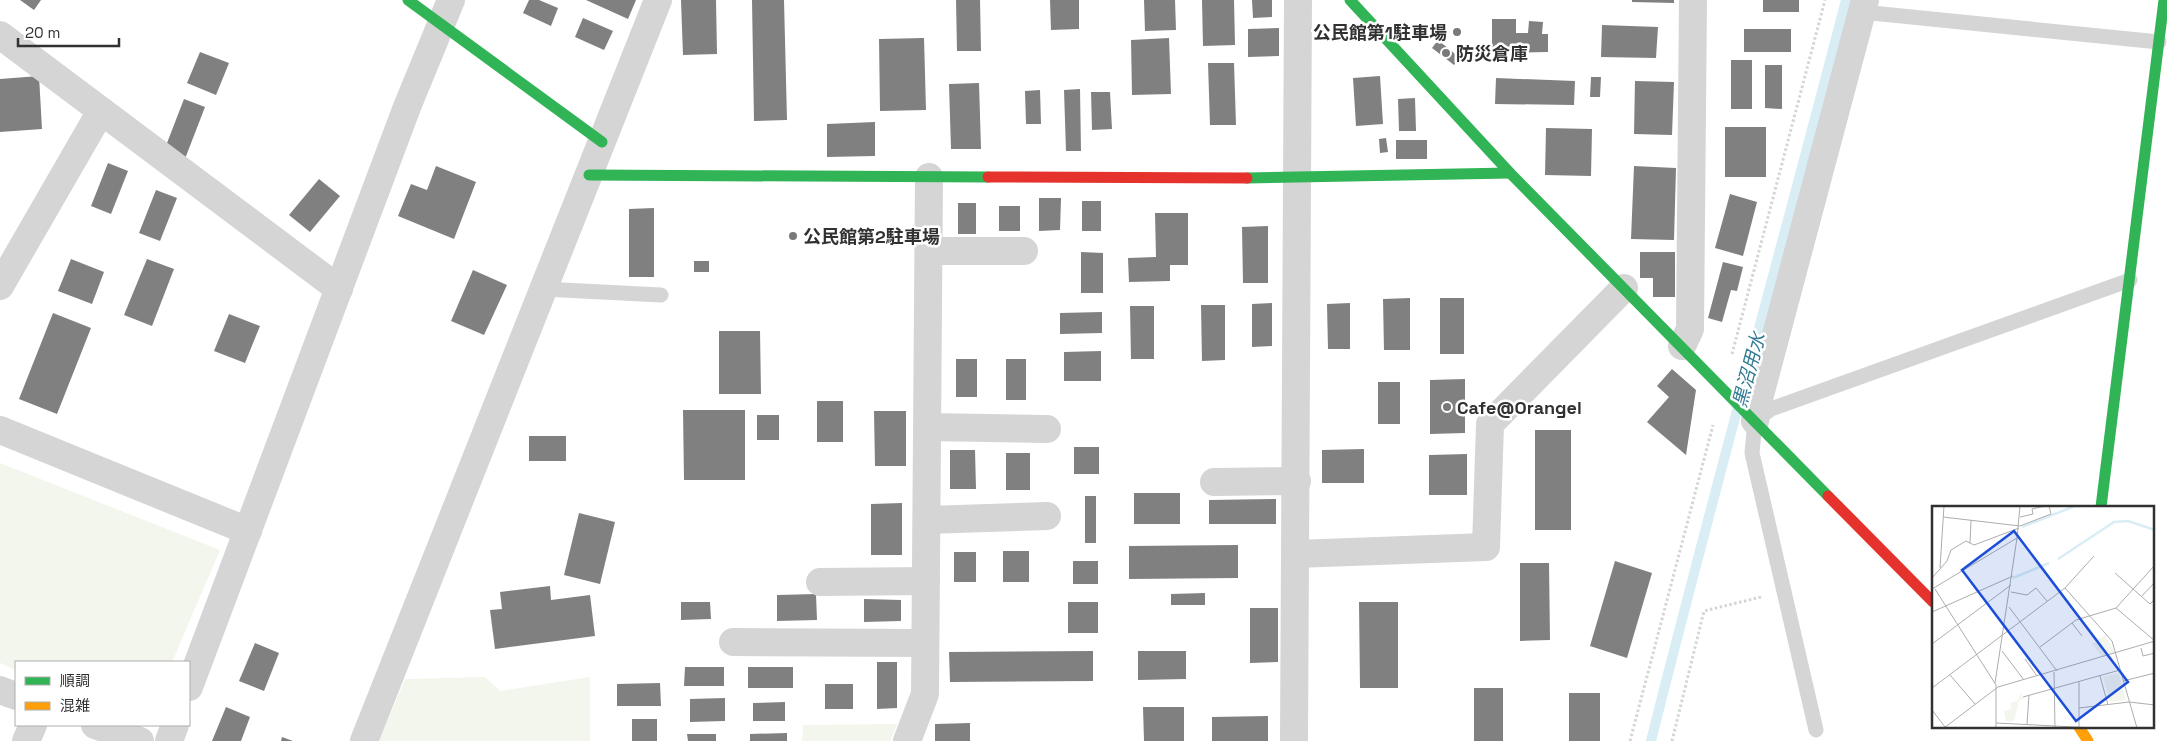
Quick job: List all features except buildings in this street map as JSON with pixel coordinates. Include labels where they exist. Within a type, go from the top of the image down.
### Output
[{"type":"street","points":[[408,0],[446,12],[602,142]]},
{"type":"street","points":[[364,741],[658,0]]},
{"type":"street","points":[[1294,741],[1297,481],[1298,0]]},
{"type":"street","points":[[1350,0],[1510,173],[1932,601]]},
{"type":"street","points":[[1682,346],[1690,329],[1693,0]]},
{"type":"street","points":[[2102,506],[2164,0]]},
{"type":"street","points":[[1750,416],[1760,394],[1864,6]]},
{"type":"street","points":[[190,684],[407,108],[446,12]]},
{"type":"street","points":[[0,35],[339,289]]},
{"type":"street","points":[[0,286],[101,111]]},
{"type":"street","points":[[589,174],[1298,178],[1510,173]]},
{"type":"street","points":[[907,741],[925,694],[929,177]]},
{"type":"street","points":[[929,252],[1024,250]]},
{"type":"street","points":[[1296,554],[1486,547],[1490,424],[1624,288]]},
{"type":"street","points":[[927,427],[1047,429]]},
{"type":"street","points":[[0,430],[248,531]]},
{"type":"street","points":[[1214,482],[1297,481]]},
{"type":"street","points":[[927,520],[1047,516]]},
{"type":"street","points":[[820,582],[926,580]]},
{"type":"street","points":[[733,642],[926,643]]},
{"type":"street","points":[[0,690],[15,696]]},
{"type":"street","points":[[26,741],[33,726]]},
{"type":"street","points":[[98,726],[140,741]]},
{"type":"street","points":[[168,741],[175,726]]},
{"type":"street","points":[[2080,728],[2088,741]]},
{"type":"lane","points":[[1864,6],[2159,42]]},
{"type":"lane","points":[[1816,730],[1752,453],[1750,416],[2130,280]]},
{"type":"lane","points":[[543,289],[661,295]]},
{"type":"path","points":[[1732,355],[1825,0]]},
{"type":"path","points":[[1630,741],[1715,417]]},
{"type":"path","points":[[1672,741],[1704,610],[1784,592]]},
{"type":"shaded area","points":[[0,463],[220,550],[172,661],[15,661],[15,670],[0,663]]},
{"type":"shaded area","points":[[485,677],[500,691],[590,677],[590,741],[379,741],[405,679]]},
{"type":"shaded area","points":[[897,724],[890,741],[802,741],[803,725]]},
{"type":"waterway","name":"黒沼用水","points":[[1651,741],[1846,0]]},
{"type":"traffic: fast","points":[[408,0],[602,142]]},
{"type":"traffic: fast","points":[[1350,0],[1510,173],[1828,496]]},
{"type":"traffic: fast","points":[[2101,506],[2164,0]]},
{"type":"traffic: fast","points":[[1247,178],[1510,173]]},
{"type":"traffic: fast","points":[[589,175],[988,177]]},
{"type":"traffic: slow","points":[[2080,728],[2088,741]]},
{"type":"traffic: jam","points":[[988,177],[1247,178]]},
{"type":"traffic: jam","points":[[1828,496],[1932,601]]},
{"type":"place","name":"公民館第1駐車場","points":[[1457,32]]},
{"type":"place","name":"防災倉庫","points":[[1446,53]]},
{"type":"place","name":"公民館第2駐車場","points":[[793,236]]},
{"type":"place","name":"Cafe@Orangel","points":[[1447,407]]}]
